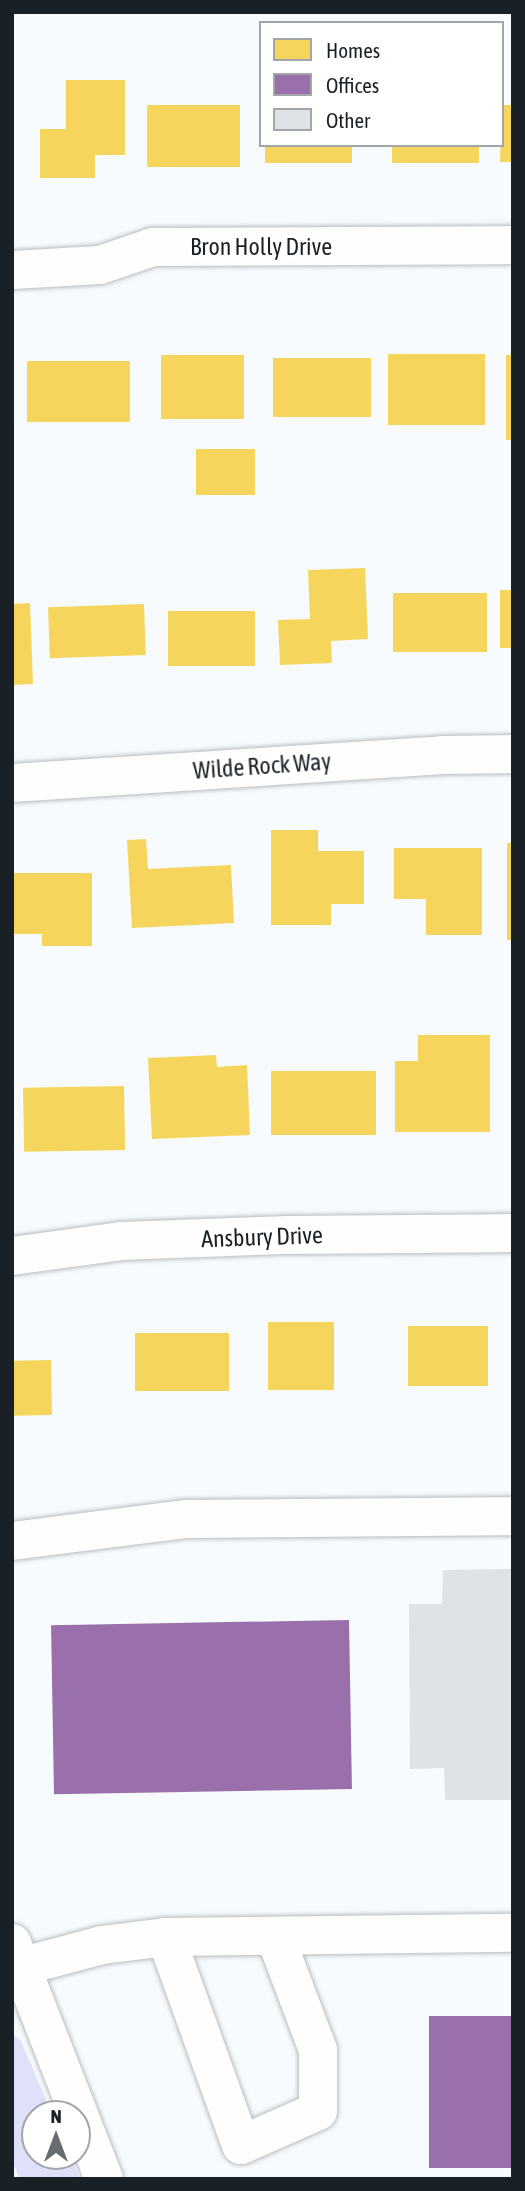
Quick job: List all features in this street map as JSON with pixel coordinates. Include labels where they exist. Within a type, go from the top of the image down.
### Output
[{"type":"street","name":"Bron Holly Drive","points":[[12,270],[100,265],[153,247],[513,245]]},
{"type":"street","name":"Wilde Rock Way","points":[[12,783],[443,754],[513,754]]},
{"type":"street","name":"Ansbury Drive","points":[[12,1256],[121,1241],[288,1235],[513,1233]]},
{"type":"street","points":[[12,1541],[187,1519],[513,1516]]},
{"type":"street","points":[[104,2179],[15,1959],[166,1937],[513,1933]]},
{"type":"street","points":[[166,1937],[241,2146],[318,2111],[318,2050],[275,1936]]},
{"type":"shaded area","points":[[12,2034],[21,2041],[46,2100],[21,2100],[21,2170],[76,2170],[80,2179],[19,2179],[12,2160]]},
{"type":"building: Homes","points":[[66,80],[125,80],[125,155],[95,155],[95,178],[40,178],[40,129],[66,129]]},
{"type":"building: Homes","points":[[147,105],[240,105],[240,167],[147,167]]},
{"type":"building: Homes","points":[[504,105],[513,105],[513,162],[500,162],[501,147],[504,147]]},
{"type":"building: Homes","points":[[265,147],[352,147],[352,163],[265,163]]},
{"type":"building: Homes","points":[[392,147],[479,147],[479,163],[392,163]]},
{"type":"building: Homes","points":[[388,354],[485,354],[485,425],[388,425]]},
{"type":"building: Homes","points":[[161,355],[244,355],[244,419],[161,419]]},
{"type":"building: Homes","points":[[506,355],[513,355],[513,440],[506,440]]},
{"type":"building: Homes","points":[[273,358],[371,358],[371,417],[273,417]]},
{"type":"building: Homes","points":[[27,361],[130,361],[130,422],[27,422]]},
{"type":"building: Homes","points":[[196,449],[255,449],[255,495],[196,495]]},
{"type":"building: Homes","points":[[365,568],[368,639],[331,641],[332,663],[280,665],[278,620],[310,619],[308,570]]},
{"type":"building: Homes","points":[[500,590],[513,590],[513,648],[500,648]]},
{"type":"building: Homes","points":[[393,593],[487,593],[487,652],[393,652]]},
{"type":"building: Homes","points":[[30,603],[33,684],[12,685],[12,604]]},
{"type":"building: Homes","points":[[144,604],[146,655],[50,658],[48,607]]},
{"type":"building: Homes","points":[[168,611],[255,611],[255,666],[168,666]]},
{"type":"building: Homes","points":[[271,830],[318,830],[318,851],[364,851],[364,904],[331,904],[331,925],[271,925]]},
{"type":"building: Homes","points":[[146,839],[148,869],[231,865],[234,923],[132,928],[127,840]]},
{"type":"building: Homes","points":[[507,843],[513,843],[513,940],[507,940]]},
{"type":"building: Homes","points":[[394,848],[482,848],[482,935],[426,935],[426,899],[394,899]]},
{"type":"building: Homes","points":[[12,873],[92,873],[92,946],[42,946],[42,934],[12,934]]},
{"type":"building: Homes","points":[[418,1035],[490,1035],[490,1132],[395,1132],[395,1061],[418,1061]]},
{"type":"building: Homes","points":[[216,1055],[217,1067],[247,1065],[250,1135],[152,1139],[148,1058]]},
{"type":"building: Homes","points":[[271,1071],[376,1071],[376,1135],[271,1135]]},
{"type":"building: Homes","points":[[124,1086],[125,1150],[24,1152],[23,1088]]},
{"type":"building: Homes","points":[[268,1322],[334,1322],[334,1390],[268,1390]]},
{"type":"building: Homes","points":[[408,1326],[488,1326],[488,1386],[408,1386]]},
{"type":"building: Homes","points":[[135,1333],[229,1333],[229,1391],[135,1391]]},
{"type":"building: Homes","points":[[51,1360],[52,1415],[13,1416],[12,1361]]},
{"type":"building: Offices","points":[[349,1620],[352,1789],[54,1794],[51,1625]]},
{"type":"building: Offices","points":[[429,2016],[513,2016],[513,2168],[429,2168]]},
{"type":"building: Other","points":[[513,1569],[513,1800],[445,1800],[444,1768],[410,1769],[409,1604],[442,1604],[443,1570]]}]
